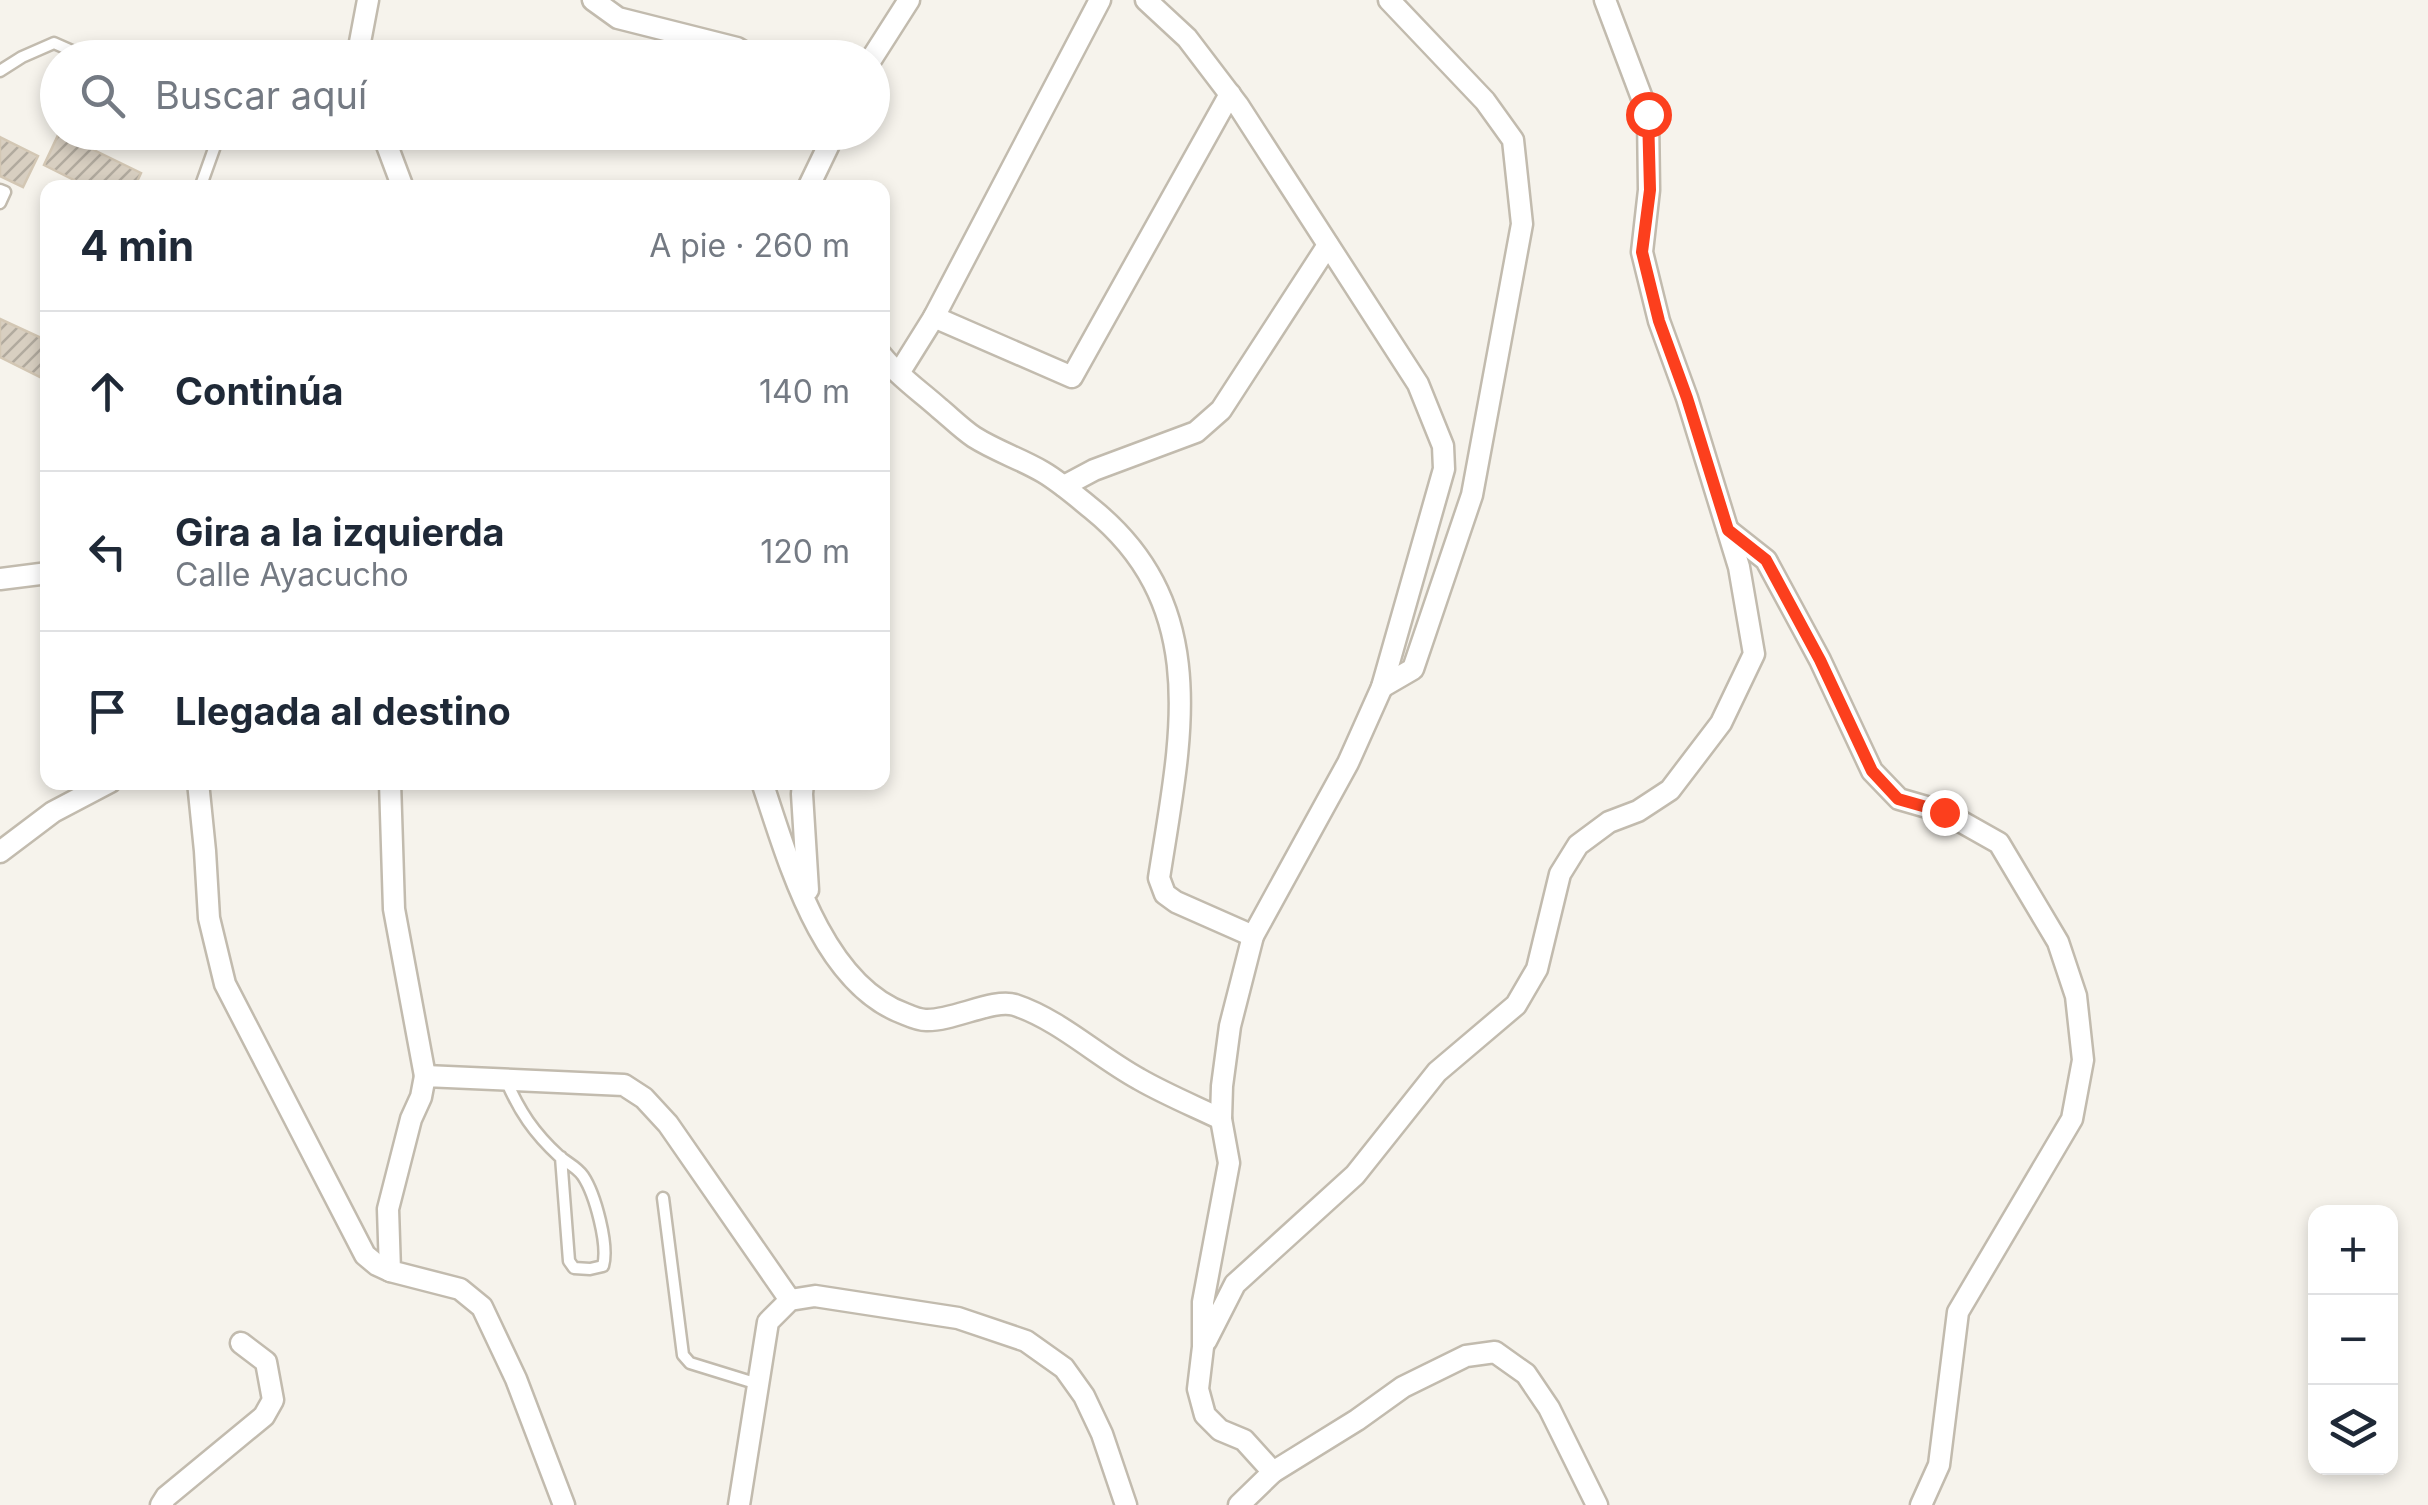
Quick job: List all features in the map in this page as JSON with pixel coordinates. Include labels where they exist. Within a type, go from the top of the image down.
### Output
[{"type":"street","points":[[360,40],[368,0]]},
{"type":"street","points":[[593,0],[618,18],[705,40]]},
{"type":"street","points":[[883,40],[909,0]]},
{"type":"street","points":[[899,373],[934,317],[1100,0]]},
{"type":"street","points":[[1146,0],[1188,38],[1230,94],[1418,384],[1444,446],[1444,469],[1382,687],[1348,763],[1253,936],[1230,1026],[1221,1119],[1229,1163],[1203,1302],[1198,1388],[1205,1415],[1220,1430],[1244,1440],[1272,1472]]},
{"type":"street","points":[[1382,687],[1413,669],[1472,495],[1522,224],[1513,140],[1485,102],[1389,0]]},
{"type":"street","points":[[1203,1347],[1235,1284],[1355,1175],[1437,1072],[1516,1004],[1537,969],[1560,874],[1578,845],[1608,822],[1638,811],[1670,790],[1720,723],[1754,654],[1739,568],[1659,321],[1642,252],[1650,190],[1648,114],[1604,0]]},
{"type":"street","points":[[934,317],[1072,378],[1230,94]]},
{"type":"street","points":[[389,150],[400,180]]},
{"type":"street","points":[[812,180],[826,150]]},
{"type":"street","points":[[1064,486],[1094,470],[1196,432],[1221,410],[1328,245]]},
{"type":"street","points":[[890,364],[973,436],[1064,486],[1114,527],[1146,568],[1166,610],[1179,659],[1178,750],[1159,878],[1164,894],[1253,936]]},
{"type":"street","points":[[1728,530],[1766,560],[1820,660],[1872,771],[1898,799],[1944,812],[1999,843],[2058,942],[2076,996],[2082,1060],[2072,1120],[1958,1312],[1939,1465],[1921,1505]]},
{"type":"street","points":[[0,579],[40,575]]},
{"type":"street","points":[[0,852],[53,812],[95,790]]},
{"type":"street","points":[[199,790],[209,918],[225,984],[365,1255],[390,1271],[460,1289],[482,1307],[516,1379],[564,1505]]},
{"type":"street","points":[[390,790],[394,909],[425,1076],[388,1209],[390,1271]]},
{"type":"street","points":[[765,790],[787,856],[825,944],[862,990],[888,1008],[924,1021],[956,1017],[1006,1002],[1020,1006],[1140,1080],[1221,1119]]},
{"type":"street","points":[[803,790],[809,907]]},
{"type":"street","points":[[425,1076],[624,1085],[644,1098],[668,1124],[790,1300]]},
{"type":"street","points":[[739,1505],[768,1322],[790,1300],[815,1296],[958,1318],[1026,1341],[1064,1368],[1084,1396],[1102,1434],[1126,1505]]},
{"type":"street","points":[[161,1505],[264,1416],[273,1400],[266,1362],[241,1344]]},
{"type":"street","points":[[1239,1505],[1272,1472],[1403,1387],[1466,1356],[1495,1352],[1526,1374],[1549,1408],[1597,1505]]},
{"type":"lane","points":[[0,72],[40,50]]},
{"type":"lane","points":[[203,180],[214,150]]},
{"type":"lane","points":[[0,190],[5,192],[0,203]]},
{"type":"lane","points":[[506,1079],[518,1108],[538,1135],[580,1172],[589,1186],[606,1257],[604,1266],[574,1268],[570,1261],[561,1157]]},
{"type":"lane","points":[[662,1198],[683,1355],[690,1363],[758,1384]]},
{"type":"building","points":[[0,137],[38,156],[23,187],[0,176]]},
{"type":"building","points":[[51,150],[94,150],[141,173],[138,180],[74,180],[44,165]]},
{"type":"building","points":[[0,319],[40,337],[40,377],[0,357]]},
{"type":"route","points":[[1648,114],[1650,190],[1642,252],[1659,321],[1728,530],[1766,560],[1820,660],[1872,771],[1898,799],[1944,812]]}]
